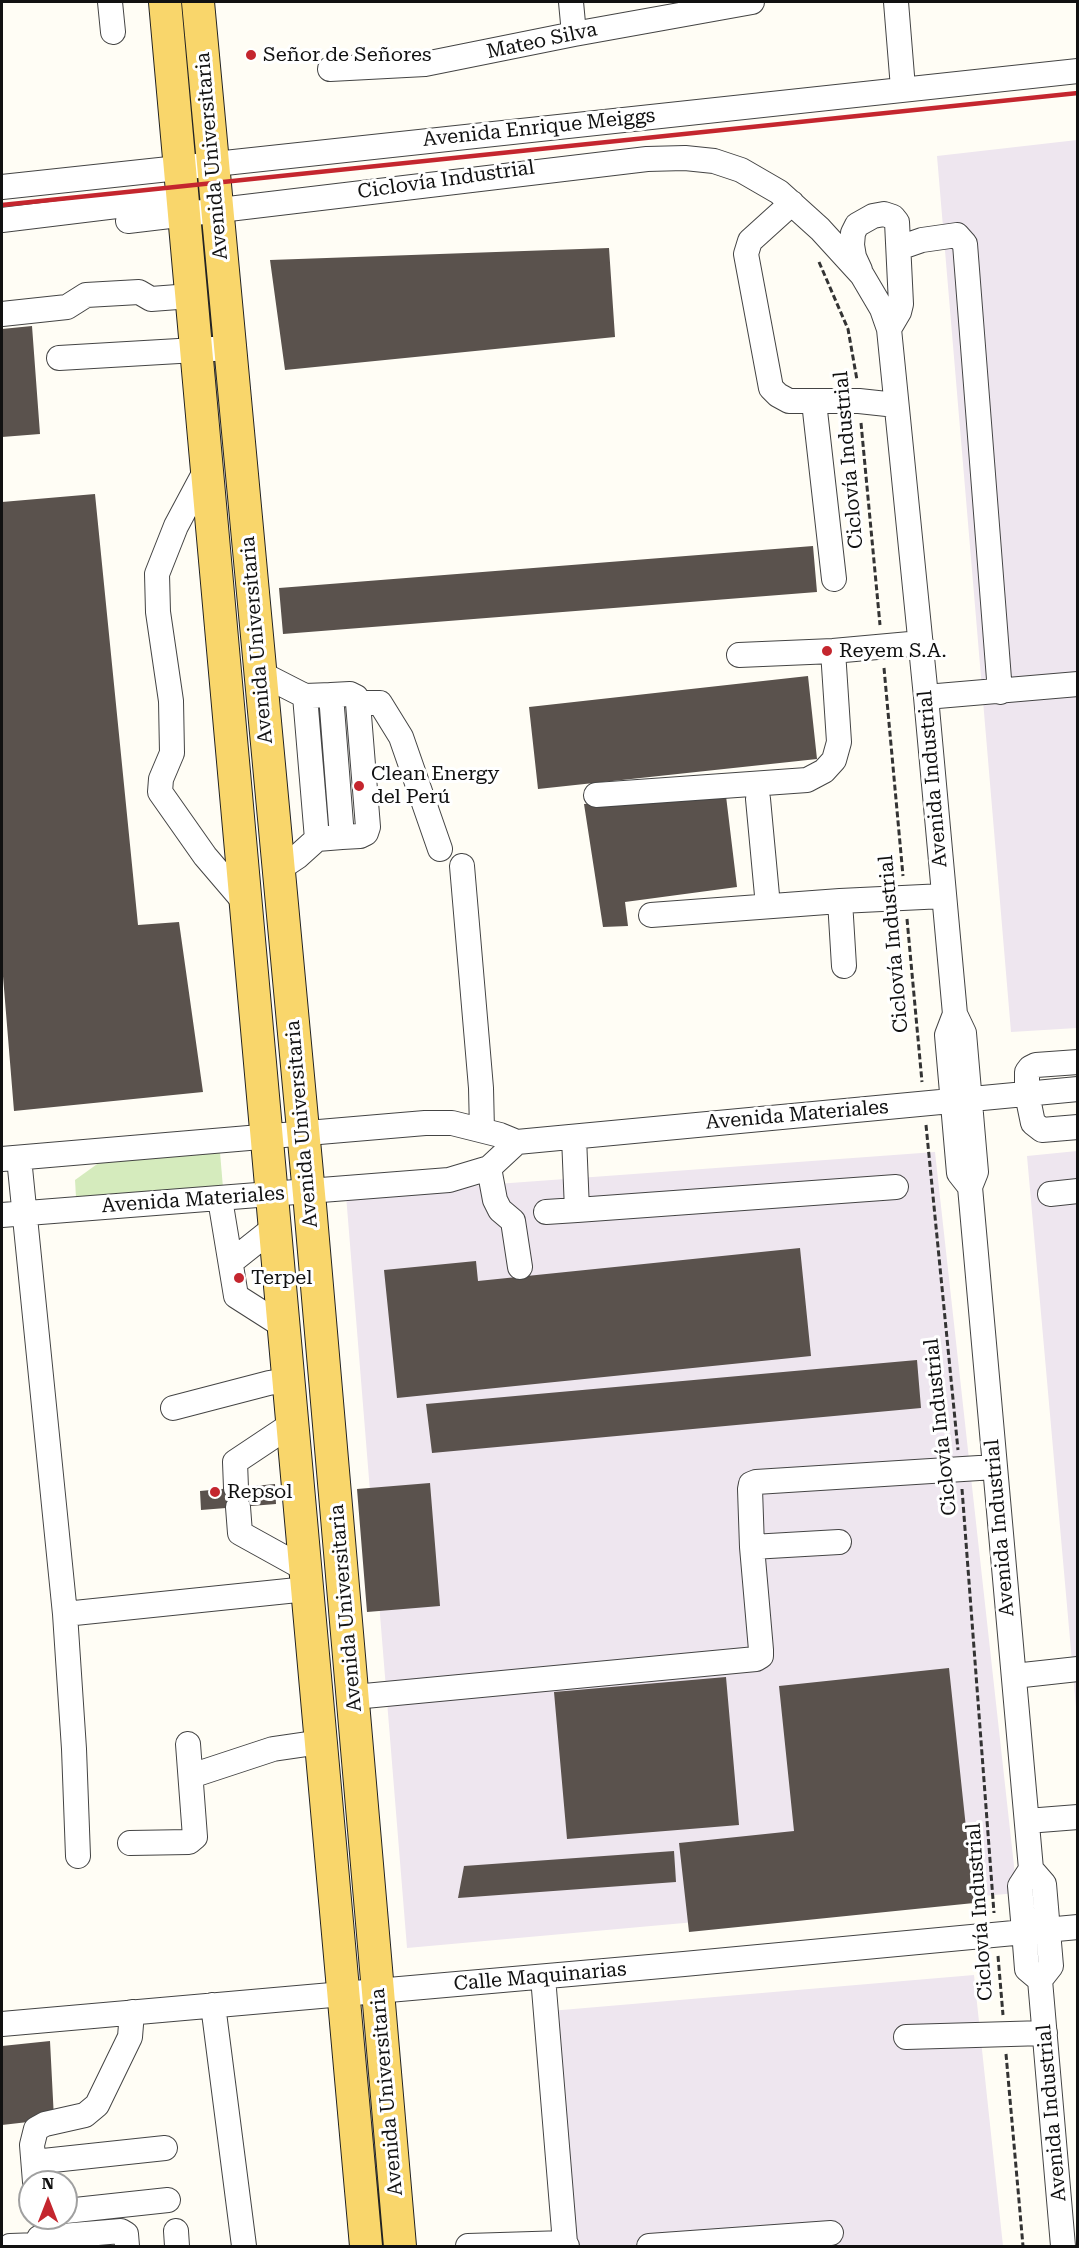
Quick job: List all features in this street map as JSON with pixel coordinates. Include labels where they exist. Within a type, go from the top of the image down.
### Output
[{"type":"main road","name":"Avenida Universitaria","points":[[165,2],[366,2247]]},
{"type":"main road","name":"Avenida Universitaria","points":[[198,2],[309,1191],[400,2247]]},
{"type":"main road","points":[[243,871],[279,869]]},
{"type":"main road","points":[[320,1727],[354,1703]]},
{"type":"street","points":[[110,2],[114,32]]},
{"type":"street","points":[[571,2],[574,34]]},
{"type":"street","name":"Mateo Silva","points":[[330,69],[425,64],[752,2]]},
{"type":"street","points":[[896,2],[903,88]]},
{"type":"street","name":"Avenida Enrique Meiggs","points":[[2,187],[1077,71]]},
{"type":"street","points":[[2,220],[183,206],[218,210],[647,159],[685,158],[714,161],[741,170],[779,192],[820,229],[862,275]]},
{"type":"street","points":[[792,203],[750,241],[746,254],[771,388],[789,401],[859,401],[896,405]]},
{"type":"street","points":[[128,221],[183,206]]},
{"type":"street","points":[[884,214],[893,217],[897,222],[902,303],[889,329],[882,309],[854,257],[852,245],[853,232],[857,225],[864,219],[884,214]]},
{"type":"street","points":[[899,248],[922,240],[957,235],[965,244],[1000,692]]},
{"type":"street","points":[[2,314],[67,307],[86,295],[139,292],[151,299],[192,296]]},
{"type":"street","name":"Avenida Industrial","points":[[889,329],[921,643],[954,1014],[964,1033],[961,1100],[976,1172],[970,1187],[1031,1869],[1020,1886],[1036,1930],[1027,1969],[1040,1980],[1069,2217],[1063,2247]]},
{"type":"street","points":[[59,358],[196,352],[230,348]]},
{"type":"street","points":[[814,402],[834,579]]},
{"type":"street","points":[[207,468],[176,526],[157,574],[158,612],[171,701],[172,753],[161,779],[160,792],[205,856],[246,904]]},
{"type":"street","points":[[739,655],[832,651],[921,643]]},
{"type":"street","points":[[596,795],[807,780],[824,771],[834,760],[838,742],[832,651]]},
{"type":"street","points":[[261,673],[305,696],[350,694],[356,697],[358,703],[368,827],[366,833],[360,836],[316,839],[297,857],[279,869]]},
{"type":"street","points":[[926,697],[1077,684]]},
{"type":"street","points":[[331,695],[342,837]]},
{"type":"street","points":[[305,696],[316,839]]},
{"type":"street","points":[[358,703],[380,704],[401,737],[440,849]]},
{"type":"street","points":[[758,799],[768,906]]},
{"type":"street","points":[[462,866],[481,1088],[482,1130]]},
{"type":"street","points":[[651,915],[944,896]]},
{"type":"street","points":[[840,901],[844,966]]},
{"type":"street","points":[[1077,1089],[1076,1062],[1036,1065],[1027,1072],[1027,1094],[1032,1123],[1042,1130],[1077,1127]]},
{"type":"street","name":"Avenida Materiales","points":[[10,1158],[425,1123],[452,1123],[517,1142],[1077,1089]]},
{"type":"street","points":[[574,1137],[577,1210]]},
{"type":"street","name":"Avenida Materiales","points":[[13,1214],[449,1180],[489,1168],[517,1142]]},
{"type":"street","points":[[10,1158],[13,1214],[65,1614],[78,1856]]},
{"type":"street","points":[[489,1168],[495,1200],[500,1210],[513,1221],[520,1267]]},
{"type":"street","points":[[546,1212],[896,1187]]},
{"type":"street","points":[[1050,1194],[1077,1191]]},
{"type":"street","points":[[219,1199],[236,1296],[283,1326]]},
{"type":"street","points":[[231,1262],[275,1227]]},
{"type":"street","points":[[172,1408],[288,1380]]},
{"type":"street","points":[[292,1424],[235,1462],[240,1533],[306,1579]]},
{"type":"street","points":[[354,1703],[756,1659],[761,1656],[761,1650],[752,1547],[751,1484],[995,1467]]},
{"type":"street","points":[[752,1547],[838,1542]]},
{"type":"street","points":[[65,1614],[306,1579]]},
{"type":"street","points":[[1014,1676],[1077,1669]]},
{"type":"street","points":[[191,1776],[273,1749],[320,1727]]},
{"type":"street","points":[[130,1843],[193,1840],[195,1837],[189,1744]]},
{"type":"street","points":[[1027,1821],[1077,1817]]},
{"type":"street","name":"Calle Maquinarias","points":[[2,2024],[543,1977],[1077,1927]]},
{"type":"street","points":[[468,2247],[566,2245],[543,1977]]},
{"type":"street","points":[[213,2005],[244,2247]]},
{"type":"street","points":[[34,2170],[32,2145],[36,2129],[45,2124],[86,2115],[97,2104],[130,2037],[132,2012]]},
{"type":"street","points":[[906,2037],[1045,2033]]},
{"type":"street","points":[[45,2170],[165,2148]]},
{"type":"street","points":[[78,2210],[168,2200]]},
{"type":"street","points":[[10,2247],[39,2237],[121,2231],[126,2234],[127,2247]]},
{"type":"street","points":[[649,2247],[831,2233]]},
{"type":"path","name":"Ciclovía Industrial","points":[[816,255],[848,329],[855,362],[924,1104],[968,1540],[996,1934],[1023,2247]]},
{"type":"shaded area","points":[[1077,140],[1077,1028],[1011,1032],[937,156]]},
{"type":"shaded area","points":[[1077,1151],[1077,1718],[1027,1156]]},
{"type":"shaded area","points":[[935,1152],[1017,1893],[407,1948],[346,1195]]},
{"type":"shaded area","points":[[974,1975],[1003,2246],[578,2246],[538,2012]]},
{"type":"green space","points":[[220,1152],[223,1188],[76,1197],[75,1180],[100,1162]]},
{"type":"building","points":[[609,248],[615,337],[285,370],[270,260]]},
{"type":"building","points":[[32,326],[40,434],[2,437],[2,329]]},
{"type":"building","points":[[95,494],[138,925],[179,922],[203,1092],[14,1111],[2,964],[2,502]]},
{"type":"building","points":[[813,546],[817,592],[283,634],[279,588]]},
{"type":"building","points":[[808,676],[817,759],[538,789],[529,707]]},
{"type":"building","points":[[726,796],[737,887],[625,902],[628,926],[603,927],[584,804]]},
{"type":"building","points":[[800,1248],[811,1356],[397,1398],[384,1270],[476,1261],[478,1281]]},
{"type":"building","points":[[917,1360],[921,1408],[432,1453],[426,1404]]},
{"type":"building","points":[[430,1483],[440,1606],[367,1612],[357,1489]]},
{"type":"building","points":[[275,1484],[276,1504],[201,1510],[200,1491]]},
{"type":"building","points":[[949,1668],[974,1903],[689,1932],[679,1843],[794,1831],[779,1686]]},
{"type":"building","points":[[726,1677],[739,1825],[567,1839],[554,1692]]},
{"type":"building","points":[[674,1851],[676,1882],[458,1898],[464,1866]]},
{"type":"building","points":[[50,2041],[54,2119],[2,2125],[2,2046]]},
{"type":"railway","points":[[2,205],[1078,93]]},
{"type":"place","name":"Señor de Señores","points":[[251,55]]},
{"type":"place","name":"Reyem S.A.","points":[[827,651]]},
{"type":"place","name":"Clean Energy del Perú","points":[[359,786]]},
{"type":"place","name":"Terpel","points":[[239,1278]]},
{"type":"place","name":"Repsol","points":[[215,1492]]}]
